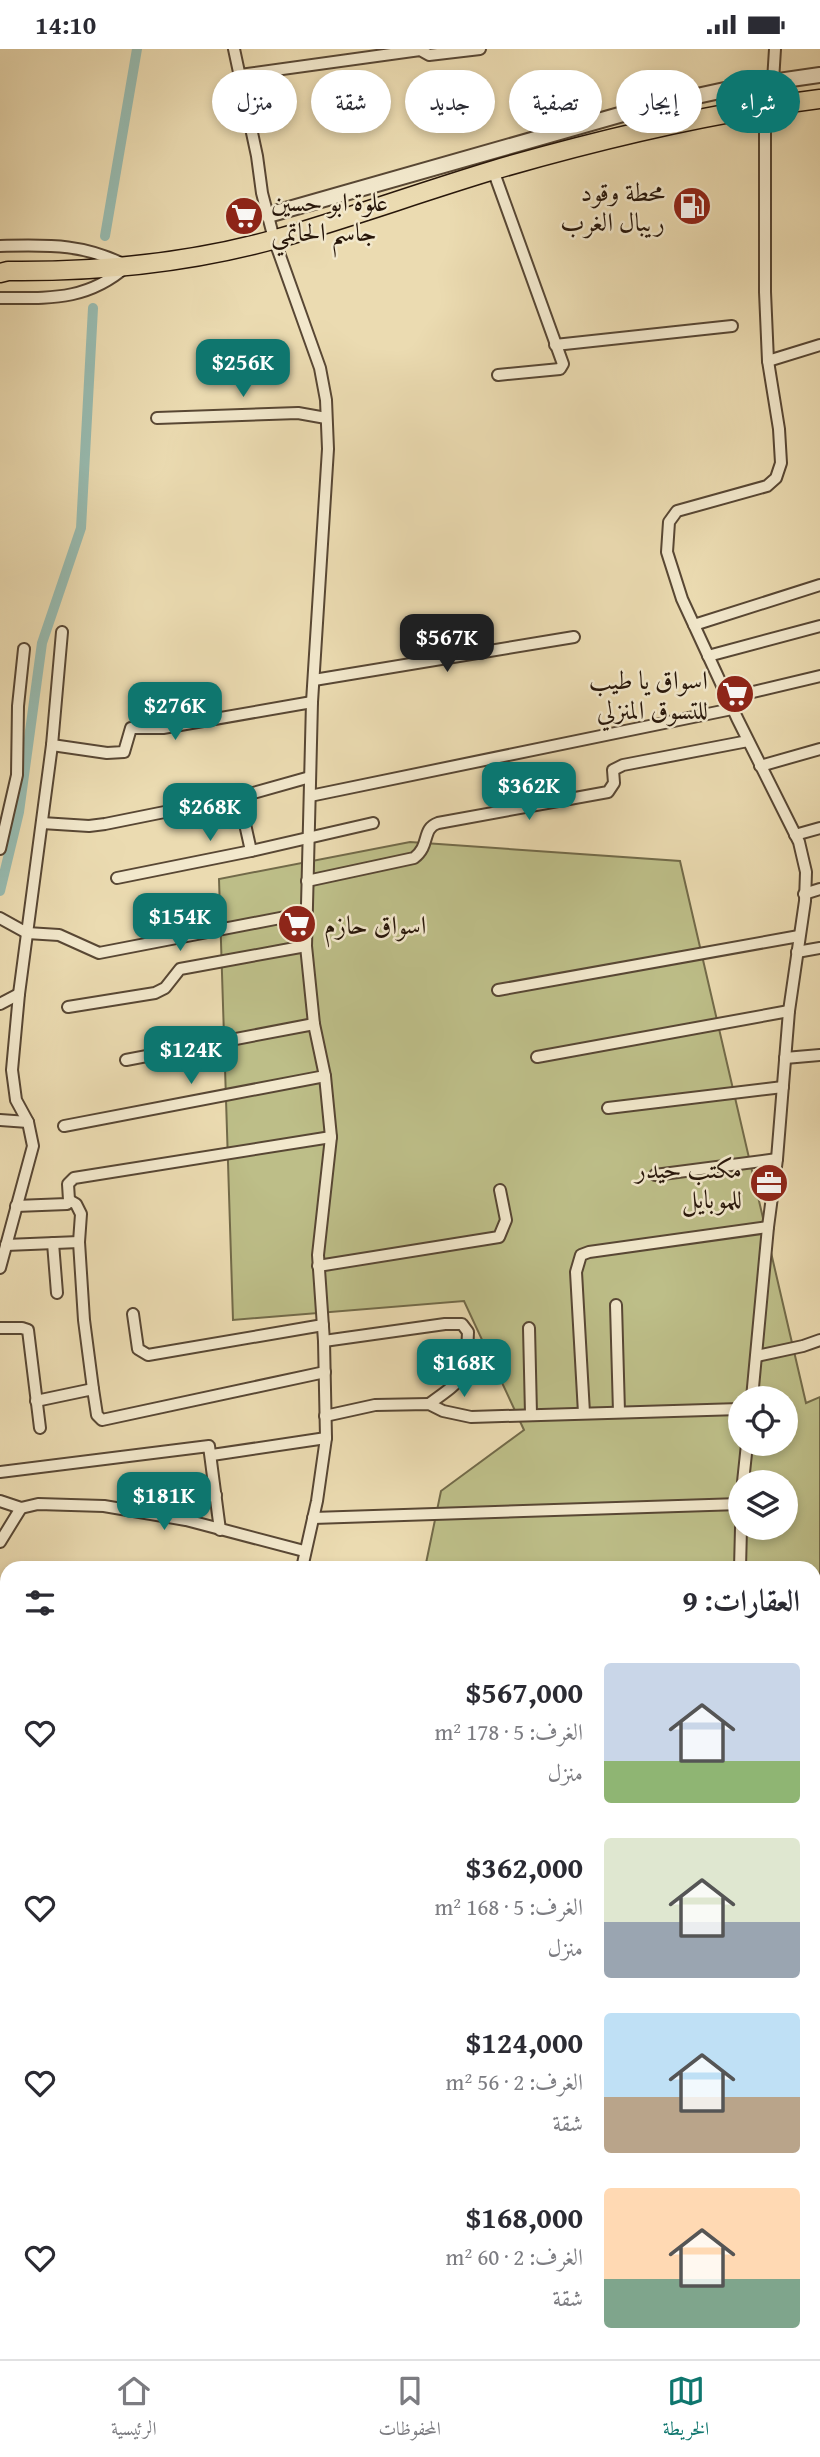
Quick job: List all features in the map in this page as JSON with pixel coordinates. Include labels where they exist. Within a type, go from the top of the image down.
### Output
[{"type":"main road","points":[[800,102],[820,99]]},
{"type":"main road","points":[[3,271],[127,267],[186,258],[274,239],[493,170],[638,131],[716,116]]},
{"type":"street","points":[[234,49],[239,70]]},
{"type":"street","points":[[276,70],[420,50],[429,55],[480,49]]},
{"type":"street","points":[[774,70],[775,49]]},
{"type":"street","points":[[800,78],[820,75]]},
{"type":"street","points":[[268,215],[641,108],[716,93]]},
{"type":"street","points":[[252,133],[274,239],[320,368],[328,449],[312,702],[306,913],[306,946],[314,1024],[325,1076],[331,1137],[330,1166],[319,1234],[318,1266],[324,1341],[326,1439],[303,1561]]},
{"type":"street","points":[[753,1386],[789,1011],[806,872],[795,835],[682,599],[667,552],[668,522],[677,511],[766,486],[776,478],[780,463],[779,429],[768,361],[765,133]]},
{"type":"street","points":[[493,170],[563,364],[561,369],[498,375]]},
{"type":"street","points":[[0,246],[68,246],[104,256],[127,267]]},
{"type":"street","points":[[0,298],[71,296],[95,288],[127,267]]},
{"type":"street","points":[[555,345],[732,325]]},
{"type":"street","points":[[768,361],[820,345]]},
{"type":"street","points":[[157,418],[298,413],[326,418]]},
{"type":"street","points":[[694,625],[820,585]]},
{"type":"street","points":[[708,656],[820,626]]},
{"type":"street","points":[[0,1268],[33,1146],[28,1122],[16,1100],[12,1070],[19,994],[52,745],[62,632]]},
{"type":"street","points":[[314,680],[574,637]]},
{"type":"street","points":[[0,849],[17,775],[18,706],[24,649]]},
{"type":"street","points":[[310,796],[730,704],[820,676]]},
{"type":"street","points":[[52,745],[107,753],[124,752],[131,728],[163,728],[312,702]]},
{"type":"street","points":[[307,881],[414,858],[423,851],[428,830],[438,823],[608,792],[614,783],[613,770],[623,765],[748,741]]},
{"type":"street","points":[[760,766],[820,749]]},
{"type":"street","points":[[41,823],[89,826],[239,797],[310,777]]},
{"type":"street","points":[[239,797],[251,851]]},
{"type":"street","points":[[117,878],[373,823]]},
{"type":"street","points":[[795,835],[820,828]]},
{"type":"street","points":[[804,894],[820,889]]},
{"type":"street","points":[[0,918],[27,933],[59,935],[99,953],[306,913]]},
{"type":"street","points":[[498,990],[799,936]]},
{"type":"street","points":[[68,1007],[155,993],[165,988],[180,969],[306,946]]},
{"type":"street","points":[[797,952],[820,947]]},
{"type":"street","points":[[0,1003],[19,994]]},
{"type":"street","points":[[537,1057],[789,1011]]},
{"type":"street","points":[[126,1060],[314,1024]]},
{"type":"street","points":[[785,1058],[820,1055]]},
{"type":"street","points":[[64,1126],[325,1076]]},
{"type":"street","points":[[608,1108],[783,1087]]},
{"type":"street","points":[[0,1120],[28,1122]]},
{"type":"street","points":[[16,1206],[64,1206],[69,1200],[68,1184],[74,1178],[331,1137]]},
{"type":"street","points":[[655,1175],[777,1159]]},
{"type":"street","points":[[318,1266],[499,1237],[506,1220],[500,1190]]},
{"type":"street","points":[[69,1200],[76,1204],[81,1214],[79,1241],[84,1320],[97,1415],[102,1420],[325,1372]]},
{"type":"street","points":[[584,1413],[576,1272],[581,1255],[768,1227]]},
{"type":"street","points":[[6,1245],[79,1241]]},
{"type":"street","points":[[53,1243],[57,1293]]},
{"type":"street","points":[[616,1305],[619,1412]]},
{"type":"street","points":[[133,1314],[138,1349],[148,1355],[323,1325]]},
{"type":"street","points":[[324,1341],[462,1324],[468,1332],[467,1366],[459,1384],[429,1404]]},
{"type":"street","points":[[0,1328],[28,1330],[40,1428]]},
{"type":"street","points":[[528,1328],[531,1414]]},
{"type":"street","points":[[757,1356],[820,1340]]},
{"type":"street","points":[[36,1401],[93,1389]]},
{"type":"street","points":[[325,1416],[375,1405],[429,1404],[443,1411],[471,1417],[728,1409]]},
{"type":"street","points":[[212,1455],[326,1439]]},
{"type":"street","points":[[0,1472],[209,1446],[220,1530]]},
{"type":"street","points":[[137,1512],[216,1495]]},
{"type":"street","points":[[0,1501],[21,1508],[38,1504],[67,1503],[186,1520],[304,1551]]},
{"type":"street","points":[[313,1518],[728,1504]]},
{"type":"street","points":[[0,1542],[21,1508]]},
{"type":"street","points":[[740,1561],[741,1540]]},
{"type":"green space","points":[[410,842],[680,861],[806,1403],[820,1397],[820,1561],[426,1561],[441,1491],[524,1430],[464,1301],[233,1320],[219,879]]},
{"type":"waterway","points":[[105,236],[137,49]]},
{"type":"waterway","points":[[0,891],[19,812],[42,643],[81,528],[93,308]]},
{"type":"place","name":"محطة وقود ريبال الغرب","points":[[692,206]]},
{"type":"place","name":"علوة ابو حسين جاسم الحاتمي","points":[[244,216]]},
{"type":"place","name":"اسواق يا طيب للتسوق المنزلي","points":[[735,694]]},
{"type":"place","name":"اسواق حازم","points":[[297,924]]},
{"type":"place","name":"مكتب حيدر للموبايل","points":[[769,1183]]}]
